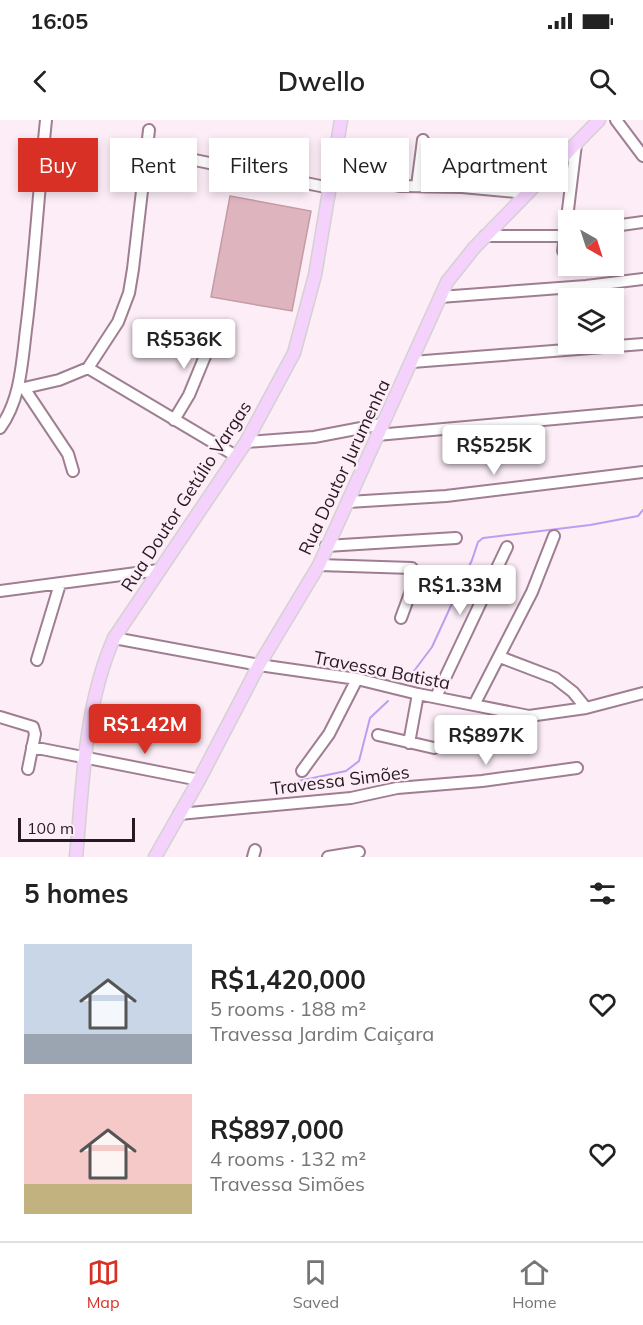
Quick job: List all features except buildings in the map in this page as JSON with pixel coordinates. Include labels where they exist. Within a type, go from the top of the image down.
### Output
[{"type":"main road","name":"Rua Doutor Getúlio Vargas","points":[[338,138],[341,120]]},
{"type":"main road","name":"Rua Doutor Jurumenha","points":[[155,857],[199,780],[259,665],[319,565],[447,282],[485,236],[599,120]]},
{"type":"main road","name":"Rua Doutor Getúlio Vargas","points":[[75,857],[91,716],[105,657],[114,638],[246,442],[294,353],[311,294],[329,192]]},
{"type":"street","points":[[0,428],[7,419],[21,387],[46,120]]},
{"type":"street","points":[[616,120],[643,156]]},
{"type":"street","points":[[148,138],[149,130]]},
{"type":"street","points":[[569,210],[576,144]]},
{"type":"street","points":[[417,186],[421,155]]},
{"type":"street","points":[[197,161],[321,186]]},
{"type":"street","points":[[409,185],[462,187],[527,193]]},
{"type":"street","points":[[21,387],[59,380],[88,368],[118,322],[129,293],[141,192]]},
{"type":"street","points":[[624,225],[643,222]]},
{"type":"street","points":[[485,236],[558,236]]},
{"type":"street","points":[[440,297],[586,286],[643,279]]},
{"type":"street","points":[[174,420],[189,395],[215,332]]},
{"type":"street","points":[[412,362],[643,344]]},
{"type":"street","points":[[88,368],[236,456]]},
{"type":"street","points":[[21,387],[68,454],[73,471]]},
{"type":"street","points":[[246,442],[643,411]]},
{"type":"street","points":[[348,502],[446,496],[643,472]]},
{"type":"street","points":[[474,705],[532,592],[554,536]]},
{"type":"street","points":[[326,546],[456,538]]},
{"type":"street","points":[[436,697],[507,547]]},
{"type":"street","points":[[319,565],[412,568],[416,573],[415,580],[401,618]]},
{"type":"street","points":[[0,591],[159,570]]},
{"type":"street","points":[[37,660],[60,584]]},
{"type":"street","name":"Travessa Batista","points":[[114,638],[259,665],[357,679],[418,694],[530,716],[586,708],[643,693]]},
{"type":"street","points":[[500,657],[555,678],[573,692],[586,708]]},
{"type":"street","points":[[302,771],[329,734],[357,679]]},
{"type":"street","points":[[408,743],[418,694]]},
{"type":"street","points":[[0,717],[33,727],[35,734],[28,769]]},
{"type":"street","points":[[378,735],[434,748]]},
{"type":"street","points":[[32,747],[199,780]]},
{"type":"street","name":"Travessa Simões","points":[[179,814],[351,798],[397,788],[482,781],[577,768]]},
{"type":"street","points":[[328,857],[359,852]]},
{"type":"waterway","points":[[408,679],[432,647],[478,542],[483,538],[590,525],[638,516],[643,510]]},
{"type":"waterway","points":[[281,792],[289,783],[346,771],[359,761],[370,718],[388,701]]}]
